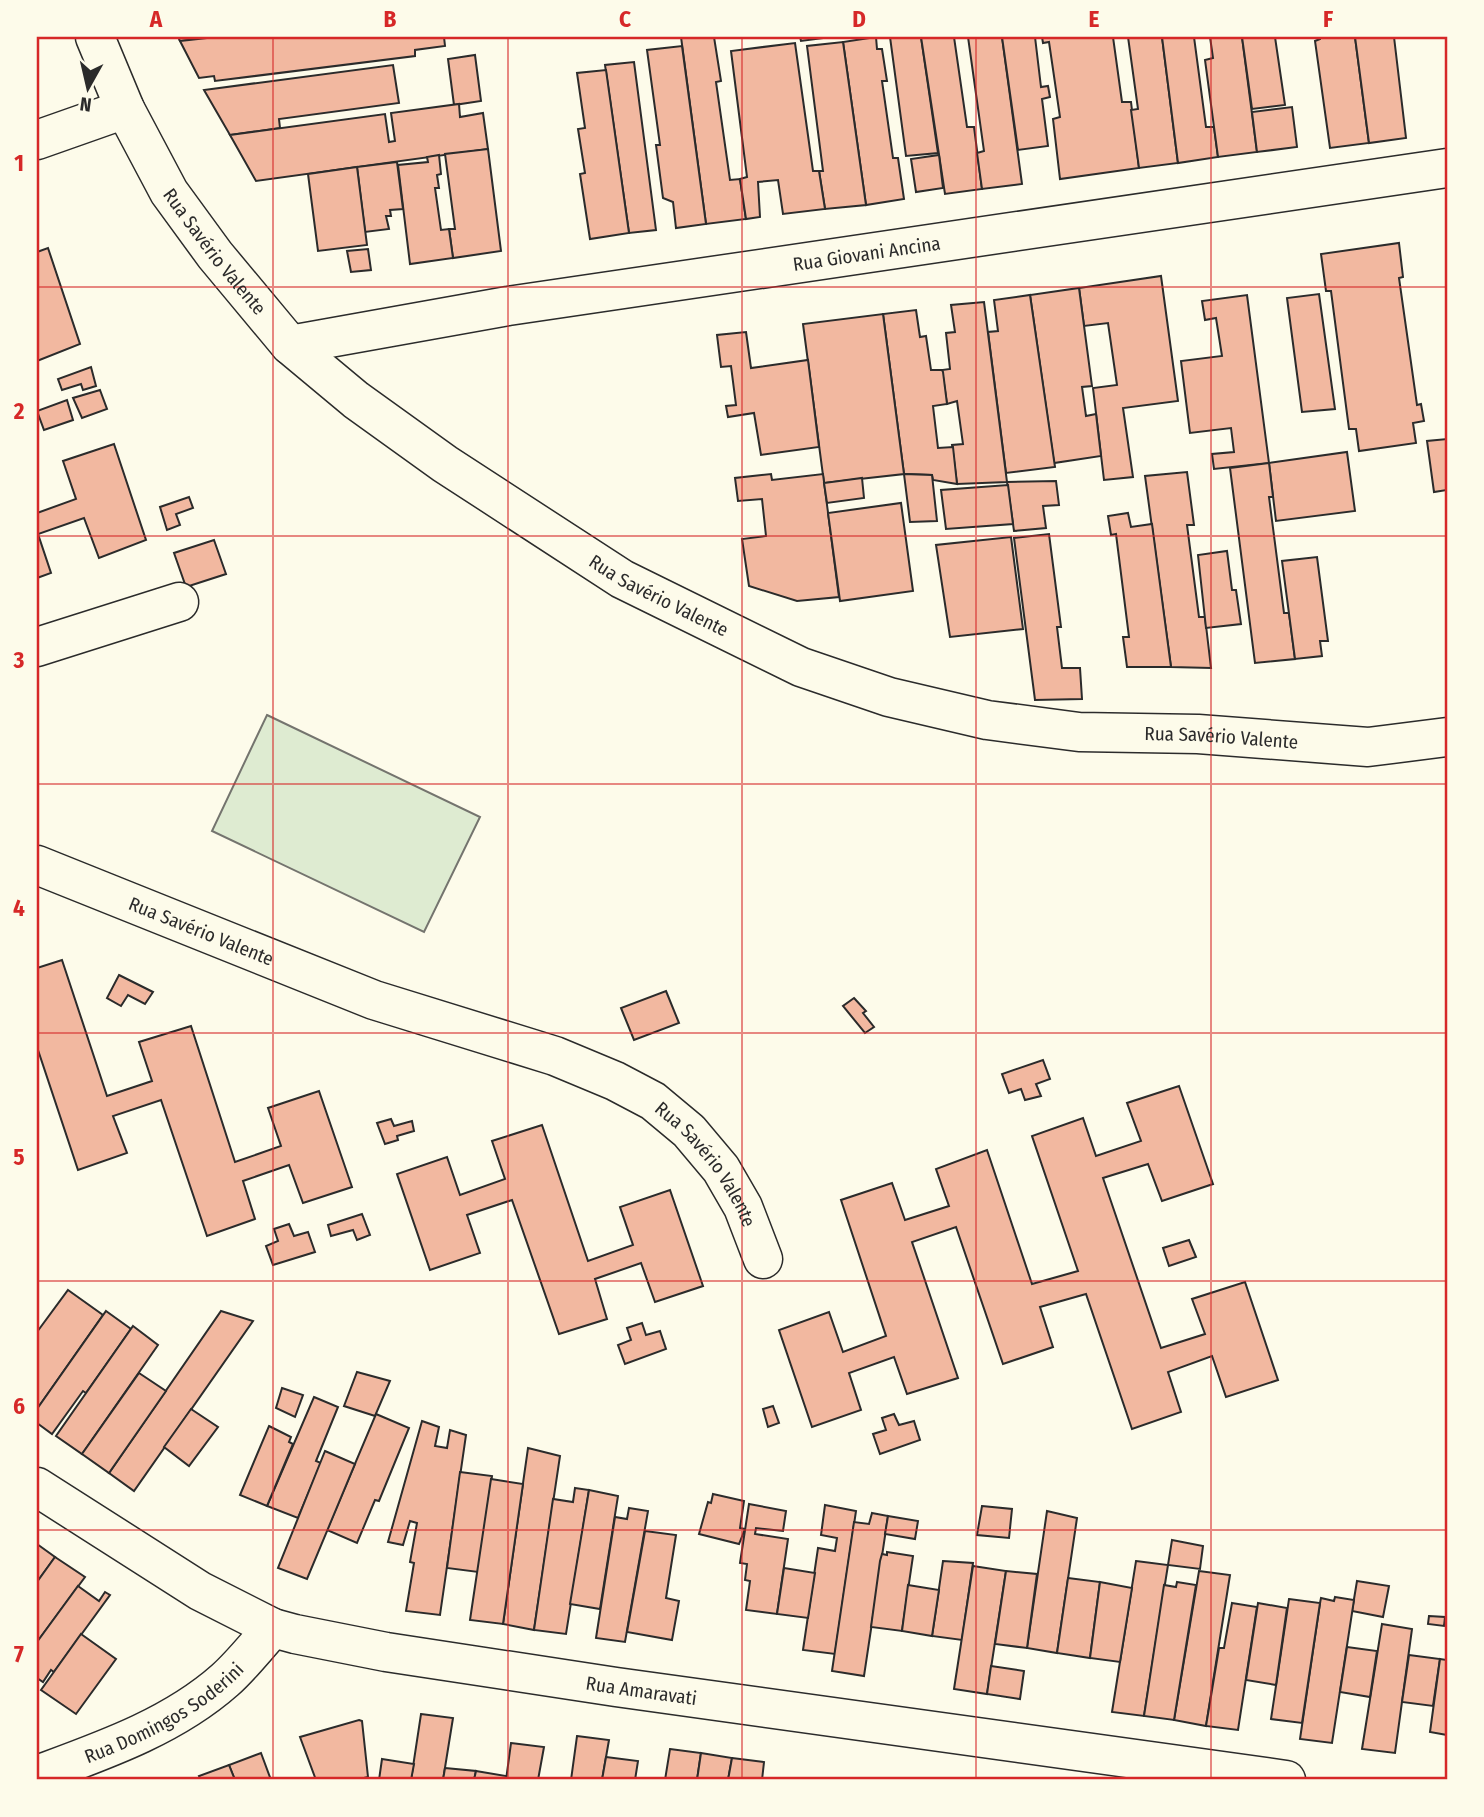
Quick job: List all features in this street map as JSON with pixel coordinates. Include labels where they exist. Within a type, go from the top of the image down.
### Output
[{"type":"street","name":"Rua Savério Valente","points":[[95,37],[125,109],[170,192],[215,255],[290,345],[356,400],[445,464],[622,579],[800,667],[889,697],[987,720],[1079,732],[1198,734],[1368,747],[1447,737]]},
{"type":"street","points":[[37,139],[125,109]]},
{"type":"street","name":"Rua Giovani Ancina","points":[[290,345],[508,306],[1447,168]]},
{"type":"street","points":[[37,647],[179,602]]},
{"type":"street","name":"Rua Savério Valente","points":[[37,864],[374,1000],[555,1056],[615,1081],[653,1101],[689,1131],[721,1168],[743,1207],[763,1259]]},
{"type":"street","name":"Rua Amaravati","points":[[37,1487],[200,1591],[273,1628],[386,1652],[616,1687],[1286,1780]]},
{"type":"street","name":"Rua Domingos Soderini","points":[[37,1775],[167,1721],[225,1680],[273,1628]]},
{"type":"green space","points":[[267,715],[480,817],[424,932],[212,831]]},
{"type":"building","points":[[178,37],[216,37],[180,41]]},
{"type":"building","points":[[216,37],[444,37],[445,46],[415,50],[415,56],[215,81],[214,76],[199,78],[180,41]]},
{"type":"building","points":[[681,37],[714,37],[721,81],[716,82],[730,180],[740,179],[746,219],[706,224]]},
{"type":"building","points":[[800,37],[831,37],[801,41]]},
{"type":"building","points":[[876,37],[877,49],[882,49],[887,81],[882,81],[893,158],[898,158],[904,199],[866,205],[843,42]]},
{"type":"building","points":[[890,37],[921,37],[938,153],[906,156]]},
{"type":"building","points":[[921,37],[954,37],[967,127],[974,127],[982,189],[945,194]]},
{"type":"building","points":[[968,37],[1002,37],[1022,184],[982,189],[977,153],[984,151]]},
{"type":"building","points":[[1002,37],[1035,37],[1041,87],[1048,86],[1050,97],[1042,99],[1048,146],[1018,150]]},
{"type":"building","points":[[1042,37],[1113,37],[1122,102],[1131,102],[1139,168],[1060,179],[1053,119],[1060,117],[1049,42],[1043,43]]},
{"type":"building","points":[[1128,37],[1162,37],[1178,163],[1139,168],[1131,110],[1138,109]]},
{"type":"building","points":[[1162,37],[1194,37],[1206,127],[1214,127],[1218,157],[1178,163]]},
{"type":"building","points":[[1210,37],[1242,37],[1257,152],[1218,157],[1205,60],[1213,58]]},
{"type":"building","points":[[1242,37],[1275,37],[1285,105],[1252,109]]},
{"type":"building","points":[[1320,37],[1355,37],[1369,143],[1330,148],[1315,41]]},
{"type":"building","points":[[1355,37],[1394,37],[1406,138],[1369,143]]},
{"type":"building","points":[[843,42],[866,205],[825,209],[819,171],[823,171],[807,46]]},
{"type":"building","points":[[795,43],[813,171],[819,171],[825,209],[783,214],[778,180],[758,182],[760,217],[746,219],[740,179],[747,177],[731,51]]},
{"type":"building","points":[[682,46],[706,224],[676,228],[673,202],[663,198],[656,145],[660,145],[647,50]]},
{"type":"building","points":[[475,55],[481,101],[454,105],[448,59]]},
{"type":"building","points":[[634,62],[656,230],[629,233],[605,65]]},
{"type":"building","points":[[393,65],[399,103],[279,119],[280,128],[230,135],[204,90]]},
{"type":"building","points":[[606,70],[629,233],[590,239],[580,174],[585,173],[578,129],[585,128],[577,73]]},
{"type":"building","points":[[459,104],[460,117],[483,113],[488,149],[256,181],[230,135],[385,114],[389,142],[395,141],[391,113]]},
{"type":"building","points":[[1292,107],[1297,147],[1257,152],[1252,112]]},
{"type":"building","points":[[488,149],[501,251],[453,258],[449,229],[455,229],[445,154]]},
{"type":"building","points":[[439,155],[441,174],[437,175],[439,188],[435,188],[441,230],[449,229],[453,258],[410,264],[398,165],[428,162],[427,157]]},
{"type":"building","points":[[939,155],[943,188],[916,192],[911,159]]},
{"type":"building","points":[[397,162],[403,209],[390,210],[391,216],[386,216],[389,229],[365,232],[357,167]]},
{"type":"building","points":[[357,167],[367,245],[318,251],[308,174]]},
{"type":"building","points":[[1399,243],[1403,277],[1399,278],[1417,405],[1421,404],[1424,421],[1413,423],[1416,443],[1359,451],[1356,429],[1349,429],[1331,291],[1326,291],[1321,254]]},
{"type":"building","points":[[48,248],[80,344],[37,361],[37,252]]},
{"type":"building","points":[[368,249],[371,270],[351,272],[347,251]]},
{"type":"building","points":[[1161,276],[1178,401],[1123,408],[1133,477],[1104,480],[1093,388],[1117,385],[1108,323],[1084,326],[1079,288]]},
{"type":"building","points":[[1079,288],[1092,386],[1082,387],[1086,416],[1096,414],[1101,456],[1054,463],[1030,295]]},
{"type":"building","points":[[1319,294],[1335,409],[1302,412],[1287,298]]},
{"type":"building","points":[[1030,295],[1055,467],[1006,473],[988,332],[998,331],[994,300]]},
{"type":"building","points":[[1247,295],[1269,463],[1214,469],[1212,454],[1234,452],[1231,428],[1190,433],[1181,361],[1222,356],[1216,318],[1205,320],[1202,301]]},
{"type":"building","points":[[984,302],[1007,482],[957,484],[952,445],[963,444],[957,401],[947,404],[942,370],[950,369],[946,333],[955,332],[951,305]]},
{"type":"building","points":[[916,310],[920,337],[926,336],[931,370],[943,372],[947,404],[933,406],[938,448],[953,447],[957,484],[933,480],[932,475],[904,474],[883,314]]},
{"type":"building","points":[[883,314],[904,474],[824,483],[803,324]]},
{"type":"building","points":[[746,332],[751,368],[808,360],[819,447],[761,455],[754,413],[728,417],[726,406],[736,405],[731,366],[721,367],[717,335]]},
{"type":"building","points":[[91,367],[96,386],[83,390],[81,384],[62,390],[58,379]]},
{"type":"building","points":[[100,390],[107,409],[82,418],[73,398]]},
{"type":"building","points":[[67,400],[73,420],[44,430],[37,411]]},
{"type":"building","points":[[1447,439],[1447,490],[1434,492],[1427,441]]},
{"type":"building","points":[[114,444],[146,540],[99,558],[84,518],[38,534],[51,573],[37,578],[37,513],[76,499],[63,461]]},
{"type":"building","points":[[1347,452],[1355,511],[1276,521],[1269,463]]},
{"type":"building","points":[[1269,463],[1273,497],[1269,497],[1284,613],[1289,613],[1295,659],[1255,663],[1230,468]]},
{"type":"building","points":[[1187,472],[1194,525],[1187,525],[1199,617],[1205,617],[1211,668],[1171,667],[1145,476]]},
{"type":"building","points":[[771,474],[772,480],[823,474],[839,597],[797,601],[749,586],[742,539],[766,536],[762,499],[738,501],[735,478]]},
{"type":"building","points":[[904,474],[932,475],[937,521],[910,522]]},
{"type":"building","points":[[862,478],[864,498],[827,503],[824,483]]},
{"type":"building","points":[[1056,481],[1059,505],[1043,506],[1046,528],[1014,531],[1007,482]]},
{"type":"building","points":[[1008,485],[1013,524],[946,529],[941,490]]},
{"type":"building","points":[[189,497],[193,508],[176,514],[180,525],[167,530],[160,507]]},
{"type":"building","points":[[901,503],[913,591],[840,601],[828,513]]},
{"type":"building","points":[[1128,513],[1131,527],[1152,524],[1171,667],[1127,667],[1123,637],[1129,637],[1116,534],[1111,535],[1108,516]]},
{"type":"building","points":[[1049,534],[1061,627],[1057,627],[1062,668],[1080,668],[1082,699],[1035,700],[1014,538]]},
{"type":"building","points":[[1011,537],[1023,629],[950,637],[936,545]]},
{"type":"building","points":[[214,540],[226,574],[186,587],[174,553]]},
{"type":"building","points":[[1227,551],[1232,590],[1236,590],[1241,624],[1206,628],[1198,555]]},
{"type":"building","points":[[1317,557],[1328,641],[1320,641],[1322,656],[1295,659],[1282,561]]},
{"type":"building","points":[[62,960],[107,1096],[152,1081],[139,1042],[191,1026],[235,1162],[281,1146],[268,1108],[319,1091],[352,1187],[303,1203],[289,1165],[243,1181],[255,1219],[207,1236],[161,1100],[113,1116],[127,1153],[78,1170],[37,1047],[37,968]]},
{"type":"building","points":[[119,975],[153,992],[145,1004],[128,995],[121,1006],[107,998]]},
{"type":"building","points":[[666,991],[679,1023],[634,1040],[621,1008]]},
{"type":"building","points":[[854,998],[866,1011],[863,1013],[874,1027],[865,1033],[843,1006]]},
{"type":"building","points":[[1043,1060],[1050,1079],[1036,1084],[1041,1096],[1025,1100],[1021,1089],[1009,1093],[1002,1074]]},
{"type":"building","points":[[1179,1086],[1213,1184],[1162,1201],[1148,1164],[1103,1178],[1161,1348],[1205,1334],[1192,1299],[1245,1282],[1278,1380],[1226,1397],[1212,1356],[1168,1372],[1181,1412],[1132,1429],[1086,1294],[1040,1307],[1053,1347],[1003,1364],[956,1227],[912,1242],[958,1378],[907,1394],[894,1357],[849,1373],[861,1410],[812,1427],[779,1330],[829,1312],[843,1352],[886,1336],[841,1200],[892,1183],[905,1220],[949,1206],[936,1169],[987,1150],[1032,1284],[1078,1271],[1032,1136],[1083,1118],[1096,1156],[1141,1141],[1127,1103]]},
{"type":"building","points":[[391,1119],[394,1126],[412,1121],[414,1131],[397,1136],[398,1140],[385,1144],[377,1123]]},
{"type":"building","points":[[542,1125],[588,1261],[633,1245],[620,1207],[670,1190],[703,1286],[655,1302],[641,1263],[595,1279],[607,1319],[559,1334],[512,1200],[467,1215],[480,1253],[430,1270],[397,1174],[447,1157],[460,1195],[505,1179],[492,1141]]},
{"type":"building","points":[[362,1214],[370,1235],[357,1240],[353,1230],[331,1236],[328,1225]]},
{"type":"building","points":[[289,1224],[294,1236],[308,1232],[315,1252],[273,1265],[266,1246],[278,1241],[274,1229]]},
{"type":"building","points":[[1189,1240],[1196,1257],[1169,1266],[1163,1248]]},
{"type":"building","points":[[68,1290],[103,1315],[37,1409],[37,1332]]},
{"type":"building","points":[[106,1311],[131,1329],[86,1393],[83,1391],[52,1434],[37,1423],[37,1409]]},
{"type":"building","points":[[221,1311],[253,1321],[134,1491],[109,1473]]},
{"type":"building","points":[[642,1323],[646,1335],[660,1331],[666,1349],[625,1364],[618,1345],[631,1340],[627,1328]]},
{"type":"building","points":[[133,1326],[158,1345],[82,1454],[56,1436]]},
{"type":"building","points":[[357,1372],[390,1381],[375,1416],[344,1406]]},
{"type":"building","points":[[139,1373],[166,1391],[109,1473],[82,1454]]},
{"type":"building","points":[[282,1388],[303,1395],[295,1417],[276,1408]]},
{"type":"building","points":[[314,1397],[338,1407],[316,1461],[321,1463],[298,1518],[267,1506]]},
{"type":"building","points":[[773,1406],[779,1423],[768,1427],[763,1409]]},
{"type":"building","points":[[191,1409],[218,1427],[189,1466],[164,1447]]},
{"type":"building","points":[[376,1414],[409,1428],[379,1501],[375,1500],[357,1543],[327,1530]]},
{"type":"building","points":[[894,1414],[899,1425],[914,1421],[920,1440],[880,1454],[873,1434],[886,1430],[882,1418]]},
{"type":"building","points":[[422,1421],[439,1427],[435,1446],[447,1448],[450,1430],[466,1435],[440,1615],[406,1611],[414,1563],[410,1562],[417,1523],[410,1521],[403,1545],[388,1542]]},
{"type":"building","points":[[269,1426],[291,1437],[289,1442],[293,1444],[267,1506],[240,1495]]},
{"type":"building","points":[[528,1448],[560,1456],[534,1630],[503,1624]]},
{"type":"building","points":[[325,1451],[355,1464],[307,1579],[278,1568]]},
{"type":"building","points":[[460,1472],[492,1476],[478,1572],[447,1568]]},
{"type":"building","points":[[491,1479],[523,1484],[503,1624],[470,1620]]},
{"type":"building","points":[[575,1488],[589,1490],[566,1634],[534,1630],[553,1499],[573,1502]]},
{"type":"building","points":[[589,1490],[618,1496],[600,1609],[570,1604]]},
{"type":"building","points":[[713,1494],[744,1501],[740,1528],[745,1529],[739,1544],[699,1534]]},
{"type":"building","points":[[749,1504],[786,1511],[783,1531],[756,1528],[755,1534],[788,1539],[777,1614],[746,1610],[750,1581],[745,1580],[747,1564],[740,1563]]},
{"type":"building","points":[[825,1505],[856,1511],[835,1654],[803,1650],[818,1548],[835,1551],[837,1538],[821,1535]]},
{"type":"building","points":[[982,1506],[1012,1509],[1009,1538],[977,1535]]},
{"type":"building","points":[[629,1508],[648,1511],[625,1642],[596,1638],[615,1517],[627,1519]]},
{"type":"building","points":[[1047,1511],[1077,1518],[1057,1653],[1027,1648]]},
{"type":"building","points":[[872,1513],[888,1516],[864,1676],[832,1671],[854,1522],[869,1524]]},
{"type":"building","points":[[888,1516],[918,1521],[915,1539],[885,1534]]},
{"type":"building","points":[[645,1531],[676,1535],[666,1598],[679,1601],[672,1640],[627,1632]]},
{"type":"building","points":[[1172,1540],[1203,1546],[1200,1569],[1168,1565]]},
{"type":"building","points":[[37,1544],[55,1557],[37,1582]]},
{"type":"building","points":[[887,1552],[913,1556],[902,1631],[871,1627],[880,1561],[882,1554],[887,1555]]},
{"type":"building","points":[[55,1557],[85,1577],[37,1642],[37,1582]]},
{"type":"building","points":[[943,1561],[973,1563],[962,1640],[932,1636]]},
{"type":"building","points":[[1136,1561],[1168,1565],[1144,1716],[1112,1712]]},
{"type":"building","points":[[973,1566],[1006,1571],[987,1694],[954,1689]]},
{"type":"building","points":[[784,1568],[815,1573],[808,1618],[777,1614]]},
{"type":"building","points":[[1006,1571],[1037,1574],[1027,1648],[995,1644]]},
{"type":"building","points":[[1199,1571],[1230,1575],[1206,1726],[1174,1720]]},
{"type":"building","points":[[1068,1578],[1100,1582],[1090,1658],[1057,1653]]},
{"type":"building","points":[[1357,1581],[1389,1586],[1383,1617],[1352,1611]]},
{"type":"building","points":[[1100,1582],[1132,1588],[1120,1662],[1090,1658]]},
{"type":"building","points":[[1177,1582],[1196,1585],[1174,1720],[1144,1716],[1164,1585],[1176,1587]]},
{"type":"building","points":[[908,1585],[939,1590],[932,1636],[902,1631]]},
{"type":"building","points":[[78,1586],[99,1601],[105,1592],[110,1595],[54,1672],[51,1670],[43,1682],[37,1678],[37,1642]]},
{"type":"building","points":[[1335,1597],[1354,1600],[1332,1743],[1300,1739],[1321,1598],[1334,1601]]},
{"type":"building","points":[[1289,1599],[1320,1603],[1302,1723],[1271,1719]]},
{"type":"building","points":[[1232,1603],[1257,1607],[1238,1730],[1206,1726],[1219,1648],[1224,1648]]},
{"type":"building","points":[[1258,1603],[1287,1608],[1276,1685],[1246,1680]]},
{"type":"building","points":[[1429,1616],[1445,1617],[1444,1626],[1428,1624]]},
{"type":"building","points":[[1382,1624],[1412,1629],[1395,1753],[1362,1749]]},
{"type":"building","points":[[81,1634],[116,1659],[76,1714],[41,1690]]},
{"type":"building","points":[[1347,1647],[1377,1651],[1370,1697],[1340,1692]]},
{"type":"building","points":[[1409,1655],[1440,1659],[1433,1706],[1402,1702]]},
{"type":"building","points":[[1440,1659],[1447,1660],[1447,1735],[1430,1732]]},
{"type":"building","points":[[991,1666],[1024,1671],[1020,1699],[987,1694]]},
{"type":"building","points":[[421,1714],[453,1718],[443,1780],[411,1780]]},
{"type":"building","points":[[362,1721],[368,1777],[355,1780],[316,1780],[300,1737]]},
{"type":"building","points":[[577,1736],[609,1740],[602,1780],[571,1780]]},
{"type":"building","points":[[511,1743],[544,1747],[538,1780],[506,1780]]},
{"type":"building","points":[[670,1749],[701,1753],[697,1780],[665,1780]]},
{"type":"building","points":[[261,1753],[271,1780],[235,1780],[229,1765]]},
{"type":"building","points":[[701,1753],[732,1758],[728,1780],[697,1780]]},
{"type":"building","points":[[606,1757],[638,1761],[635,1780],[602,1780]]},
{"type":"building","points":[[732,1758],[764,1762],[762,1780],[728,1780]]},
{"type":"building","points":[[382,1759],[414,1764],[411,1780],[379,1780]]},
{"type":"building","points":[[229,1765],[235,1780],[201,1780],[199,1776]]},
{"type":"building","points":[[445,1768],[476,1771],[474,1780],[443,1780]]},
{"type":"building","points":[[476,1771],[506,1776],[506,1780],[474,1780]]}]
